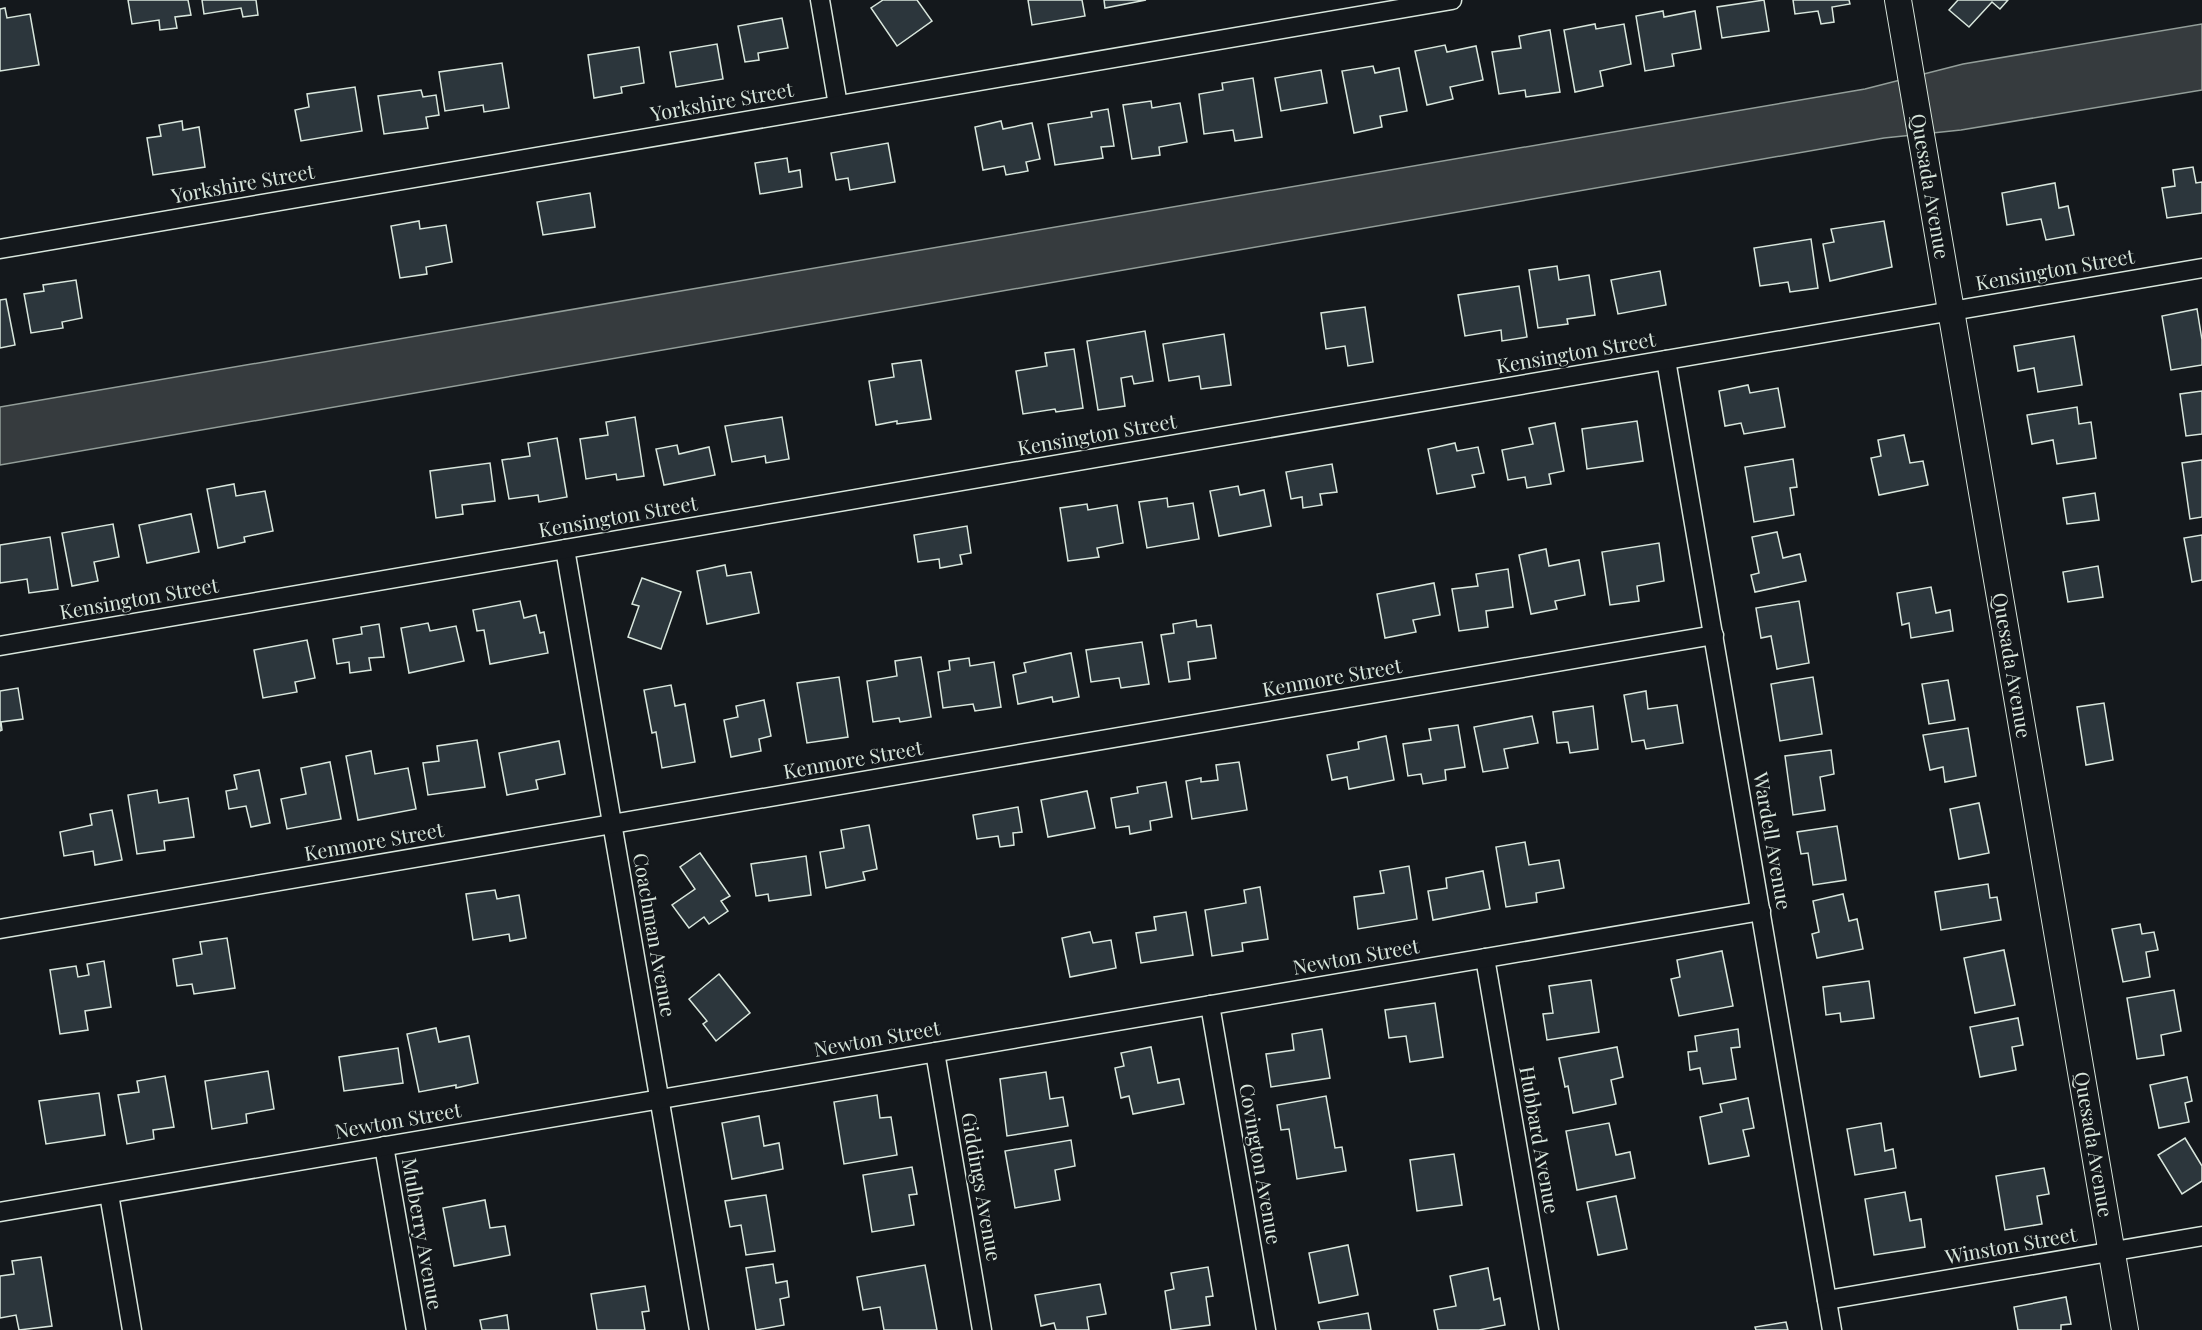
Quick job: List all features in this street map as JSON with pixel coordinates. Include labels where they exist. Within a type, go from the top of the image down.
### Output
[{"type":"street","points":[[820,0],[838,105]]},
{"type":"street","name":"Yorkshire Street","points":[[0,249],[1452,0]]},
{"type":"street","name":"Quesada Avenue","points":[[1898,0],[2125,1330]]},
{"type":"street","name":"Kensington Street","points":[[0,646],[2202,268]]},
{"type":"street","name":"Wardell Avenue","points":[[1666,360],[1832,1330]]},
{"type":"street","name":"Coachman Avenue","points":[[565,549],[699,1330]]},
{"type":"street","name":"Kenmore Street","points":[[0,929],[1713,635]]},
{"type":"street","name":"Newton Street","points":[[0,1212],[1761,910]]},
{"type":"street","name":"Hubbard Avenue","points":[[1485,958],[1549,1330]]},
{"type":"street","name":"Covington Avenue","points":[[1210,1005],[1266,1330]]},
{"type":"street","name":"Giddings Avenue","points":[[935,1052],[982,1330]]},
{"type":"street","name":"Mulberry Avenue","points":[[384,1146],[416,1330]]},
{"type":"street","points":[[109,1194],[132,1330]]},
{"type":"street","name":"Winston Street","points":[[1827,1300],[2202,1236]]},
{"type":"shaded area","points":[[2202,24],[2202,90],[1961,130],[1884,138],[0,465],[0,407],[1865,89],[1963,64]]},
{"type":"building","points":[[128,0],[188,0],[191,15],[175,17],[177,28],[160,30],[159,20],[132,24]]},
{"type":"building","points":[[202,0],[256,0],[258,15],[243,17],[241,8],[204,14]]},
{"type":"building","points":[[883,0],[917,0],[932,21],[897,46],[871,8]]},
{"type":"building","points":[[1028,0],[1082,0],[1085,16],[1032,25]]},
{"type":"building","points":[[1104,0],[1146,0],[1105,8]]},
{"type":"building","points":[[1764,0],[1769,31],[1722,38],[1717,7]]},
{"type":"building","points":[[1793,0],[1849,0],[1850,4],[1832,7],[1834,22],[1821,24],[1818,11],[1795,14]]},
{"type":"building","points":[[1958,0],[2008,0],[2000,9],[1992,2],[1969,27],[1949,10]]},
{"type":"building","points":[[5,8],[7,18],[30,14],[39,65],[0,71],[0,9]]},
{"type":"building","points":[[1663,11],[1664,17],[1695,11],[1701,49],[1672,54],[1674,66],[1645,71],[1636,16]]},
{"type":"building","points":[[782,18],[788,48],[758,53],[759,60],[745,62],[738,26]]},
{"type":"building","points":[[1595,24],[1596,29],[1624,24],[1631,64],[1600,71],[1603,86],[1575,92],[1564,30]]},
{"type":"building","points":[[1550,30],[1560,92],[1526,97],[1525,90],[1499,94],[1492,52],[1521,48],[1519,36]]},
{"type":"building","points":[[717,44],[723,79],[676,87],[670,52]]},
{"type":"building","points":[[1445,45],[1447,52],[1476,46],[1483,80],[1450,87],[1453,99],[1427,105],[1415,51]]},
{"type":"building","points":[[639,47],[644,83],[621,87],[622,93],[594,98],[588,55]]},
{"type":"building","points":[[502,63],[509,108],[484,112],[483,105],[445,111],[439,72]]},
{"type":"building","points":[[1373,66],[1375,73],[1399,68],[1407,111],[1380,116],[1382,127],[1354,133],[1342,71]]},
{"type":"building","points":[[1321,70],[1327,103],[1281,111],[1275,78]]},
{"type":"building","points":[[1253,78],[1262,137],[1235,141],[1233,130],[1204,134],[1199,94],[1223,90],[1222,83]]},
{"type":"building","points":[[355,87],[362,131],[301,141],[295,110],[309,107],[307,94]]},
{"type":"building","points":[[421,90],[423,97],[436,95],[439,115],[426,117],[428,128],[384,134],[378,96]]},
{"type":"building","points":[[1151,101],[1152,108],[1180,103],[1187,142],[1159,147],[1160,155],[1132,159],[1123,105]]},
{"type":"building","points":[[1108,109],[1114,146],[1101,147],[1103,158],[1055,165],[1048,124],[1092,117],[1091,112]]},
{"type":"building","points":[[182,121],[183,130],[199,127],[205,167],[153,175],[147,138],[161,136],[159,125]]},
{"type":"building","points":[[1001,121],[1003,129],[1032,123],[1040,159],[1026,162],[1028,171],[1006,175],[1004,166],[983,170],[975,127]]},
{"type":"building","points":[[888,143],[895,182],[850,190],[848,178],[836,180],[831,153]]},
{"type":"building","points":[[787,158],[789,172],[800,170],[802,187],[760,194],[755,163]]},
{"type":"building","points":[[2193,167],[2196,183],[2202,182],[2202,213],[2167,218],[2162,188],[2175,186],[2173,170]]},
{"type":"building","points":[[2055,183],[2059,208],[2068,206],[2074,235],[2046,240],[2041,219],[2007,225],[2002,193]]},
{"type":"building","points":[[590,193],[595,227],[543,235],[537,202]]},
{"type":"building","points":[[419,221],[420,229],[446,225],[452,262],[426,267],[427,274],[400,278],[391,226]]},
{"type":"building","points":[[1884,221],[1892,267],[1830,281],[1823,244],[1834,242],[1831,229]]},
{"type":"building","points":[[1811,239],[1818,288],[1790,292],[1788,282],[1760,286],[1754,248]]},
{"type":"building","points":[[1557,266],[1559,280],[1589,275],[1595,315],[1567,319],[1568,324],[1538,328],[1529,270]]},
{"type":"building","points":[[1660,271],[1666,305],[1618,314],[1611,280]]},
{"type":"building","points":[[76,280],[82,318],[62,322],[63,328],[31,333],[24,294],[44,291],[43,285]]},
{"type":"building","points":[[1519,286],[1527,337],[1502,341],[1501,330],[1465,336],[1458,295]]},
{"type":"building","points":[[6,299],[15,345],[0,348],[0,300]]},
{"type":"building","points":[[1365,307],[1373,362],[1348,366],[1345,346],[1326,349],[1321,313]]},
{"type":"building","points":[[2197,309],[2202,340],[2202,365],[2171,370],[2162,316]]},
{"type":"building","points":[[1145,331],[1153,381],[1134,384],[1132,376],[1121,378],[1125,406],[1098,410],[1087,341]]},
{"type":"building","points":[[1224,334],[1231,385],[1201,389],[1199,376],[1169,381],[1163,344]]},
{"type":"building","points":[[2074,336],[2082,385],[2038,392],[2034,368],[2018,371],[2014,346]]},
{"type":"building","points":[[1074,349],[1083,408],[1023,414],[1016,371],[1047,366],[1045,353]]},
{"type":"building","points":[[921,360],[931,419],[876,425],[869,381],[894,377],[892,364]]},
{"type":"building","points":[[1748,385],[1750,393],[1778,388],[1785,427],[1744,434],[1741,423],[1725,426],[1719,391]]},
{"type":"building","points":[[2202,391],[2202,434],[2186,436],[2180,394]]},
{"type":"building","points":[[2077,407],[2079,424],[2091,422],[2096,458],[2057,464],[2053,440],[2032,444],[2027,415]]},
{"type":"building","points":[[635,417],[644,476],[617,480],[616,474],[586,479],[580,439],[608,435],[606,422]]},
{"type":"building","points":[[782,417],[789,459],[766,463],[765,456],[732,462],[725,426]]},
{"type":"building","points":[[1637,421],[1643,461],[1587,469],[1582,429]]},
{"type":"building","points":[[1555,423],[1564,471],[1549,474],[1551,484],[1527,488],[1525,477],[1508,480],[1502,450],[1533,444],[1529,428]]},
{"type":"building","points":[[1904,435],[1910,463],[1923,461],[1928,485],[1879,495],[1871,458],[1881,456],[1878,440]]},
{"type":"building","points":[[557,438],[567,497],[539,502],[538,495],[509,499],[502,460],[530,456],[528,443]]},
{"type":"building","points":[[1455,443],[1457,451],[1478,447],[1484,473],[1472,475],[1475,487],[1437,494],[1428,449]]},
{"type":"building","points":[[677,445],[679,454],[709,447],[715,475],[664,485],[656,449]]},
{"type":"building","points":[[1793,459],[1797,487],[1790,488],[1794,515],[1754,522],[1745,467]]},
{"type":"building","points":[[2202,460],[2202,517],[2190,519],[2182,463]]},
{"type":"building","points":[[490,463],[495,501],[462,505],[463,514],[436,518],[430,471]]},
{"type":"building","points":[[1332,464],[1337,492],[1320,494],[1322,505],[1303,508],[1302,497],[1291,499],[1286,472]]},
{"type":"building","points":[[234,484],[236,496],[265,491],[273,531],[244,537],[245,542],[218,548],[207,489]]},
{"type":"building","points":[[1238,486],[1240,495],[1264,490],[1271,526],[1219,536],[1210,491]]},
{"type":"building","points":[[2095,493],[2099,520],[2067,524],[2063,498]]},
{"type":"building","points":[[1167,498],[1168,507],[1193,503],[1199,539],[1147,548],[1139,502]]},
{"type":"building","points":[[1087,504],[1088,510],[1117,505],[1123,543],[1097,548],[1099,557],[1068,561],[1060,508]]},
{"type":"building","points":[[191,514],[199,552],[147,563],[139,525]]},
{"type":"building","points":[[113,524],[119,557],[94,562],[98,581],[72,586],[62,533]]},
{"type":"building","points":[[967,526],[971,553],[960,555],[962,564],[940,568],[939,559],[918,562],[914,535]]},
{"type":"building","points":[[1777,532],[1783,558],[1800,554],[1806,581],[1755,592],[1751,575],[1759,573],[1752,537]]},
{"type":"building","points":[[2202,535],[2202,580],[2192,582],[2184,538]]},
{"type":"building","points":[[50,537],[58,589],[29,593],[27,579],[0,583],[0,545]]},
{"type":"building","points":[[1659,543],[1664,581],[1637,586],[1639,601],[1610,605],[1602,552]]},
{"type":"building","points":[[1546,549],[1549,566],[1579,560],[1585,595],[1555,601],[1557,609],[1531,614],[1519,555]]},
{"type":"building","points":[[725,565],[727,576],[751,572],[759,613],[707,624],[697,571]]},
{"type":"building","points":[[2098,566],[2103,597],[2068,602],[2063,572]]},
{"type":"building","points":[[1508,569],[1513,607],[1486,611],[1488,627],[1459,631],[1452,589],[1478,586],[1476,574]]},
{"type":"building","points":[[642,578],[681,592],[661,649],[628,637],[639,606],[632,604]]},
{"type":"building","points":[[1434,583],[1440,615],[1413,620],[1416,632],[1385,638],[1377,594]]},
{"type":"building","points":[[1931,587],[1936,613],[1950,610],[1953,631],[1911,638],[1909,623],[1902,625],[1897,593]]},
{"type":"building","points":[[520,601],[524,618],[536,615],[540,633],[544,632],[548,653],[490,664],[484,630],[477,631],[473,610]]},
{"type":"building","points":[[1799,601],[1809,663],[1777,669],[1771,636],[1761,638],[1756,608]]},
{"type":"building","points":[[1196,620],[1197,627],[1211,625],[1216,658],[1188,662],[1190,679],[1169,682],[1161,635],[1174,633],[1173,624]]},
{"type":"building","points":[[428,623],[430,631],[456,626],[464,661],[409,673],[401,628]]},
{"type":"building","points":[[379,624],[384,657],[369,658],[371,670],[350,673],[349,662],[337,664],[333,639],[362,634],[361,627]]},
{"type":"building","points":[[307,640],[315,678],[295,682],[297,692],[263,698],[254,650]]},
{"type":"building","points":[[1142,642],[1149,684],[1121,688],[1119,678],[1091,682],[1086,650]]},
{"type":"building","points":[[1071,653],[1079,697],[1053,702],[1052,697],[1018,704],[1013,675],[1026,672],[1024,663]]},
{"type":"building","points":[[921,657],[931,717],[900,722],[899,718],[873,722],[867,681],[897,676],[895,661]]},
{"type":"building","points":[[969,658],[970,666],[994,662],[1001,707],[975,711],[973,704],[943,708],[938,672],[950,670],[949,661]]},
{"type":"building","points":[[839,677],[848,737],[807,743],[797,683]]},
{"type":"building","points":[[1813,677],[1822,734],[1780,741],[1771,684]]},
{"type":"building","points":[[1948,680],[1955,720],[1929,724],[1922,684]]},
{"type":"building","points":[[671,685],[675,706],[685,704],[695,762],[662,768],[656,732],[652,733],[644,690]]},
{"type":"building","points":[[18,688],[23,719],[1,722],[2,730],[0,731],[0,691]]},
{"type":"building","points":[[1646,691],[1648,709],[1677,705],[1683,743],[1646,749],[1644,740],[1632,742],[1624,695]]},
{"type":"building","points":[[764,700],[771,736],[759,739],[761,751],[731,757],[724,720],[738,717],[736,706]]},
{"type":"building","points":[[2104,703],[2113,760],[2086,765],[2077,707]]},
{"type":"building","points":[[1593,706],[1598,749],[1570,753],[1568,742],[1557,743],[1553,712]]},
{"type":"building","points":[[1532,716],[1538,743],[1504,749],[1508,768],[1483,772],[1474,727]]},
{"type":"building","points":[[1458,725],[1465,767],[1445,770],[1446,780],[1423,784],[1421,774],[1408,776],[1403,744],[1431,740],[1429,729]]},
{"type":"building","points":[[1968,728],[1976,776],[1945,782],[1943,767],[1930,770],[1923,735]]},
{"type":"building","points":[[1386,736],[1394,780],[1349,789],[1347,777],[1332,780],[1327,755],[1359,749],[1358,742]]},
{"type":"building","points":[[477,740],[485,787],[428,795],[423,763],[439,761],[437,746]]},
{"type":"building","points":[[559,741],[565,774],[536,780],[538,789],[507,795],[499,753]]},
{"type":"building","points":[[1831,750],[1834,774],[1820,777],[1825,810],[1793,815],[1785,756]]},
{"type":"building","points":[[371,751],[375,774],[408,768],[416,809],[358,820],[346,756]]},
{"type":"building","points":[[330,762],[341,819],[287,829],[281,799],[306,794],[301,768]]},
{"type":"building","points":[[1239,762],[1247,810],[1192,819],[1186,781],[1201,778],[1201,782],[1218,780],[1216,765]]},
{"type":"building","points":[[259,770],[270,823],[251,827],[246,806],[229,809],[226,791],[237,789],[234,775]]},
{"type":"building","points":[[1166,782],[1172,817],[1150,821],[1151,830],[1130,834],[1129,826],[1116,828],[1111,798],[1138,793],[1137,787]]},
{"type":"building","points":[[157,790],[159,803],[188,798],[194,837],[164,841],[165,850],[137,854],[128,795]]},
{"type":"building","points":[[1087,791],[1095,828],[1048,837],[1041,800]]},
{"type":"building","points":[[1979,803],[1989,853],[1959,859],[1950,809]]},
{"type":"building","points":[[1018,807],[1022,832],[1013,833],[1014,845],[1000,847],[998,836],[977,839],[973,815]]},
{"type":"building","points":[[112,810],[122,860],[95,865],[93,851],[64,856],[60,832],[92,825],[90,814]]},
{"type":"building","points":[[869,825],[877,869],[863,872],[865,880],[826,888],[820,852],[844,848],[841,830]]},
{"type":"building","points":[[1837,826],[1846,880],[1813,885],[1808,853],[1801,854],[1797,832]]},
{"type":"building","points":[[1525,842],[1529,865],[1559,860],[1564,888],[1536,893],[1537,902],[1506,907],[1496,847]]},
{"type":"building","points":[[700,853],[730,896],[721,901],[728,911],[709,924],[704,917],[689,928],[672,905],[695,889],[680,867]]},
{"type":"building","points":[[806,856],[811,895],[769,901],[768,894],[756,896],[751,864]]},
{"type":"building","points":[[1409,866],[1417,919],[1358,929],[1354,897],[1384,893],[1380,871]]},
{"type":"building","points":[[1483,871],[1490,909],[1433,920],[1428,891],[1447,888],[1446,878]]},
{"type":"building","points":[[1988,884],[1990,898],[1997,897],[2001,920],[1941,930],[1935,892]]},
{"type":"building","points":[[1260,887],[1268,939],[1242,943],[1243,951],[1212,956],[1205,910],[1246,903],[1244,890]]},
{"type":"building","points":[[495,890],[497,899],[519,895],[526,938],[510,941],[509,934],[473,940],[466,894]]},
{"type":"building","points":[[1843,894],[1849,921],[1857,919],[1863,949],[1817,958],[1812,934],[1819,932],[1813,901]]},
{"type":"building","points":[[1186,912],[1193,955],[1141,963],[1136,933],[1156,930],[1154,917]]},
{"type":"building","points":[[2140,924],[2142,934],[2154,932],[2158,950],[2146,952],[2150,977],[2123,982],[2112,929]]},
{"type":"building","points":[[1090,932],[1093,943],[1111,940],[1116,968],[1070,977],[1062,938]]},
{"type":"building","points":[[227,938],[235,988],[194,994],[192,984],[177,986],[173,959],[202,954],[200,942]]},
{"type":"building","points":[[2004,950],[2015,1005],[1975,1013],[1964,958]]},
{"type":"building","points":[[1722,951],[1733,1006],[1679,1016],[1671,979],[1680,977],[1677,960]]},
{"type":"building","points":[[104,961],[111,1007],[85,1011],[88,1030],[60,1034],[50,970],[76,966],[78,977],[89,975],[87,964]]},
{"type":"building","points":[[719,974],[750,1013],[716,1041],[703,1024],[707,1021],[689,999]]},
{"type":"building","points":[[1591,980],[1599,1032],[1547,1040],[1543,1014],[1553,1013],[1549,986]]},
{"type":"building","points":[[1869,981],[1874,1018],[1841,1022],[1840,1013],[1826,1015],[1823,987]]},
{"type":"building","points":[[2174,990],[2181,1031],[2161,1035],[2164,1055],[2137,1059],[2127,998]]},
{"type":"building","points":[[1435,1003],[1443,1057],[1410,1062],[1406,1036],[1389,1038],[1385,1010]]},
{"type":"building","points":[[2018,1018],[2023,1045],[2012,1047],[2016,1070],[1980,1077],[1970,1027]]},
{"type":"building","points":[[436,1028],[439,1042],[469,1036],[478,1083],[419,1092],[407,1034]]},
{"type":"building","points":[[1322,1029],[1330,1078],[1271,1087],[1266,1054],[1294,1050],[1292,1034]]},
{"type":"building","points":[[1738,1029],[1740,1047],[1731,1048],[1736,1079],[1703,1084],[1700,1068],[1690,1070],[1688,1052],[1697,1051],[1695,1036]]},
{"type":"building","points":[[1151,1047],[1158,1083],[1179,1079],[1184,1104],[1133,1114],[1129,1096],[1121,1098],[1115,1068],[1124,1066],[1121,1053]]},
{"type":"building","points":[[1617,1047],[1623,1077],[1611,1080],[1616,1104],[1573,1113],[1568,1086],[1565,1087],[1559,1058]]},
{"type":"building","points":[[398,1048],[403,1083],[344,1091],[339,1057]]},
{"type":"building","points":[[268,1071],[274,1109],[246,1114],[247,1123],[212,1129],[205,1081]]},
{"type":"building","points":[[1046,1072],[1050,1099],[1063,1097],[1068,1126],[1007,1136],[1000,1079]]},
{"type":"building","points":[[165,1076],[174,1127],[153,1130],[154,1139],[127,1144],[118,1095],[139,1092],[137,1081]]},
{"type":"building","points":[[2187,1077],[2192,1101],[2185,1103],[2189,1122],[2159,1128],[2150,1085]]},
{"type":"building","points":[[99,1093],[105,1135],[46,1144],[39,1101]]},
{"type":"building","points":[[877,1095],[880,1118],[891,1117],[897,1155],[844,1164],[834,1102]]},
{"type":"building","points":[[1326,1096],[1335,1148],[1342,1147],[1346,1171],[1297,1179],[1289,1129],[1281,1130],[1277,1105]]},
{"type":"building","points":[[1748,1098],[1754,1128],[1743,1130],[1749,1156],[1709,1164],[1700,1117],[1722,1112],[1720,1104]]},
{"type":"building","points":[[759,1116],[764,1146],[779,1143],[783,1169],[732,1179],[722,1123]]},
{"type":"building","points":[[1609,1123],[1616,1155],[1630,1152],[1635,1178],[1577,1190],[1566,1131]]},
{"type":"building","points":[[1881,1123],[1885,1151],[1893,1149],[1896,1168],[1855,1175],[1847,1129]]},
{"type":"building","points":[[2185,1138],[2202,1166],[2202,1181],[2182,1194],[2158,1155]]},
{"type":"building","points":[[1071,1140],[1075,1166],[1055,1170],[1060,1200],[1015,1208],[1005,1151]]},
{"type":"building","points":[[1454,1154],[1462,1205],[1417,1211],[1410,1160]]},
{"type":"building","points":[[912,1167],[917,1194],[909,1195],[914,1225],[872,1232],[863,1175]]},
{"type":"building","points":[[2044,1168],[2049,1194],[2037,1196],[2042,1224],[2005,1230],[1996,1176]]},
{"type":"building","points":[[1905,1192],[1910,1221],[1921,1219],[1925,1247],[1874,1255],[1865,1199]]},
{"type":"building","points":[[766,1195],[775,1251],[746,1255],[741,1225],[730,1227],[725,1201]]},
{"type":"building","points":[[1616,1196],[1627,1249],[1598,1255],[1587,1202]]},
{"type":"building","points":[[485,1200],[490,1228],[505,1226],[510,1255],[454,1266],[443,1208]]},
{"type":"building","points":[[1348,1245],[1358,1295],[1319,1303],[1309,1253]]},
{"type":"building","points":[[41,1257],[52,1326],[19,1330],[16,1315],[0,1318],[0,1276],[14,1274],[12,1261]]},
{"type":"building","points":[[773,1264],[776,1283],[787,1281],[789,1297],[780,1299],[784,1325],[756,1330],[746,1268]]},
{"type":"building","points":[[925,1265],[937,1330],[884,1330],[880,1307],[863,1310],[857,1277]]},
{"type":"building","points":[[1208,1267],[1213,1296],[1206,1297],[1210,1325],[1171,1330],[1165,1291],[1174,1289],[1171,1273]]},
{"type":"building","points":[[1488,1268],[1494,1300],[1500,1298],[1505,1325],[1479,1330],[1438,1330],[1434,1310],[1456,1306],[1450,1276]]},
{"type":"building","points":[[1100,1284],[1106,1314],[1087,1317],[1089,1330],[1056,1330],[1054,1323],[1041,1326],[1035,1295]]},
{"type":"building","points":[[645,1286],[649,1311],[642,1312],[645,1330],[597,1330],[591,1294]]},
{"type":"building","points":[[2066,1297],[2071,1324],[2061,1325],[2061,1330],[2018,1330],[2014,1307]]},
{"type":"building","points":[[1368,1313],[1371,1330],[1320,1330],[1318,1322]]},
{"type":"building","points":[[507,1315],[509,1330],[482,1330],[480,1320]]},
{"type":"building","points":[[1786,1322],[1788,1330],[1756,1330],[1755,1327]]}]
